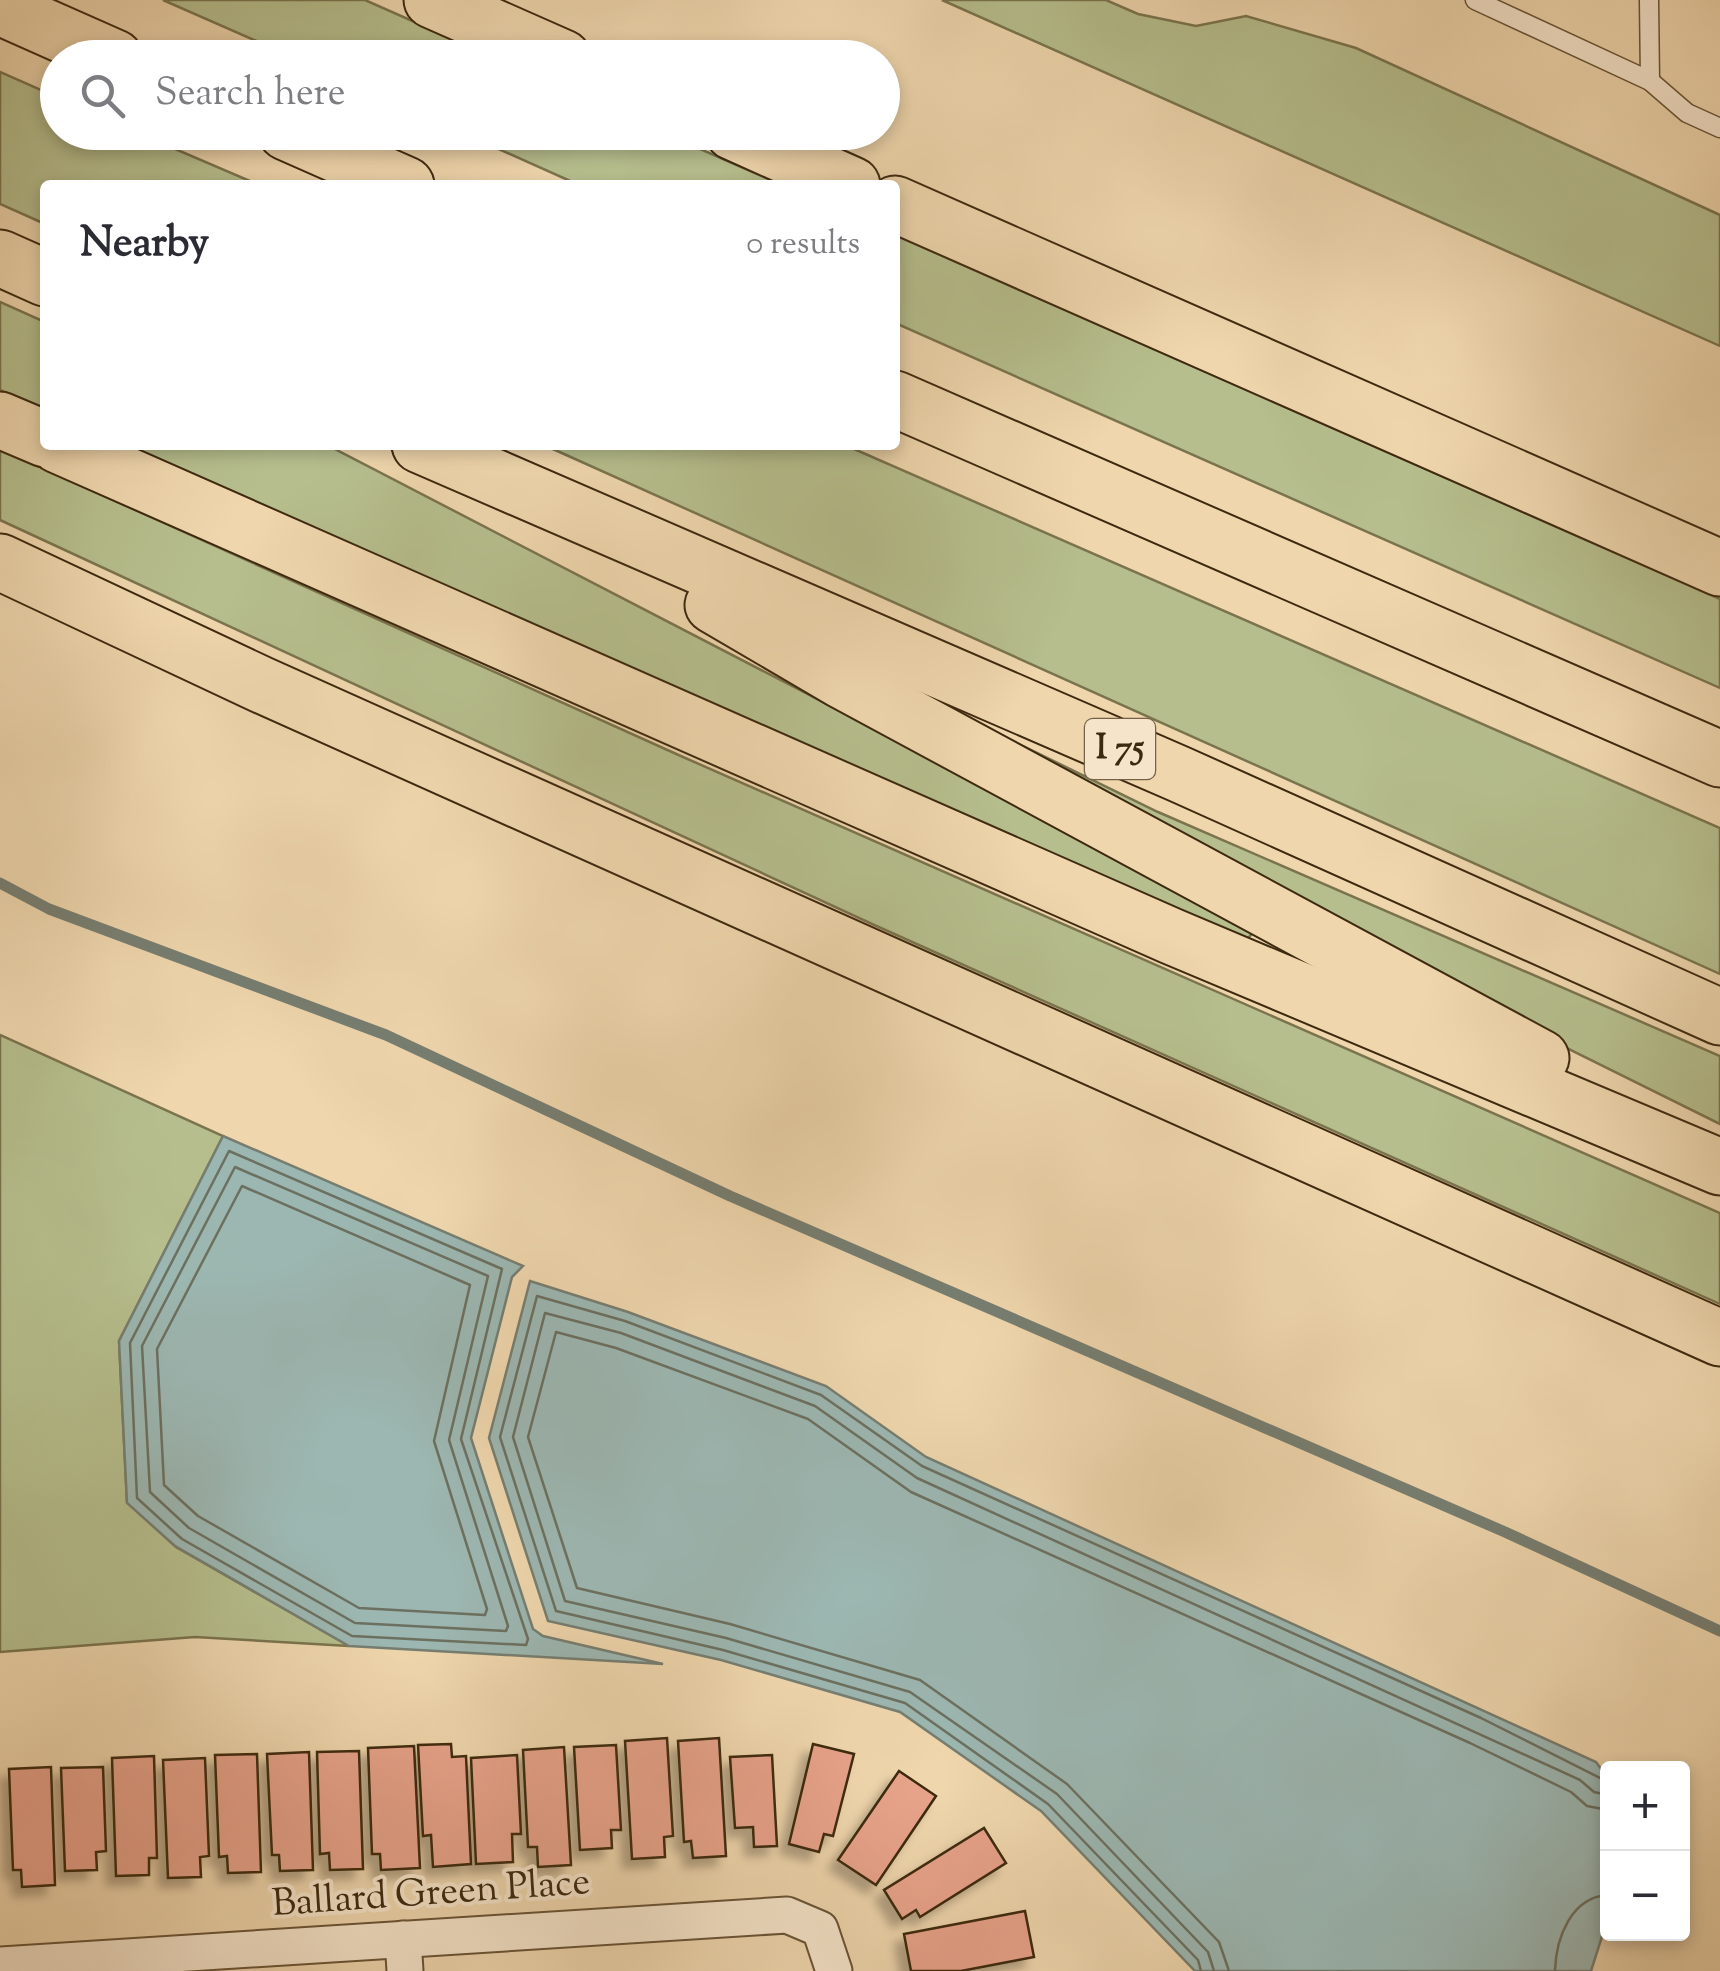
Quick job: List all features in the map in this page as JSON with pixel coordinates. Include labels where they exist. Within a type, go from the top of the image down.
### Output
[{"type":"highway","points":[[432,0],[522,40]]},
{"type":"highway","points":[[0,7],[74,40]]},
{"type":"highway","points":[[327,150],[395,180]]},
{"type":"highway","points":[[773,150],[841,180]]},
{"type":"highway","points":[[900,206],[1720,568]]},
{"type":"highway","points":[[0,258],[40,276]]},
{"type":"highway","points":[[900,400],[1720,759]]},
{"type":"highway","points":[[0,420],[40,438]]},
{"type":"highway","points":[[69,450],[1171,936],[1720,1167]]},
{"type":"highway","name":"I 75","points":[[431,450],[1179,774],[1720,1016]]},
{"type":"highway","points":[[517,488],[841,680],[1720,1154]]},
{"type":"highway","points":[[0,562],[280,694],[1720,1338]]},
{"type":"street","name":"Ballard Green Place","points":[[0,1965],[404,1955],[787,1915],[820,1928],[834,1971]]},
{"type":"lane","points":[[1474,0],[1650,81],[1687,113],[1720,128]]},
{"type":"lane","points":[[1649,0],[1650,81]]},
{"type":"green space","points":[[163,0],[365,0],[456,40],[254,40]]},
{"type":"green space","points":[[942,0],[1106,0],[1138,14],[1196,26],[1246,16],[1356,48],[1720,215],[1720,346]]},
{"type":"green space","points":[[0,72],[40,90],[40,150],[178,150],[247,180],[40,180],[40,222],[0,204]]},
{"type":"green space","points":[[501,150],[703,150],[771,180],[568,180]]},
{"type":"green space","points":[[900,237],[1720,599],[1720,688],[900,325]]},
{"type":"green space","points":[[0,302],[40,320],[40,407],[0,390]]},
{"type":"green space","points":[[0,449],[683,757],[1720,1213],[1720,1304],[872,924],[0,520]]},
{"type":"green space","points":[[136,450],[337,450],[1257,927],[1246,941]]},
{"type":"green space","points":[[555,450],[856,450],[1720,828],[1720,974]]},
{"type":"green space","points":[[984,727],[1158,812],[1720,1056],[1720,1124],[1506,1018]]},
{"type":"green space","points":[[0,1035],[223,1136],[119,1341],[127,1502],[176,1547],[349,1646],[195,1637],[0,1652]]},
{"type":"water","points":[[223,1136],[523,1266],[512,1277],[471,1438],[533,1629],[543,1636],[663,1664],[349,1646],[175,1546],[127,1503],[119,1341]]},
{"type":"water","points":[[530,1281],[628,1312],[826,1386],[926,1457],[1596,1762],[1600,1767],[1601,1941],[1591,1971],[1195,1971],[1041,1811],[900,1712],[721,1660],[548,1621],[489,1438]]},
{"type":"building","points":[[667,1738],[673,1836],[664,1837],[665,1857],[632,1859],[625,1741]]},
{"type":"building","points":[[719,1738],[726,1856],[693,1858],[691,1841],[684,1842],[678,1741]]},
{"type":"building","points":[[451,1744],[452,1757],[466,1756],[471,1864],[433,1867],[431,1835],[423,1836],[418,1745]]},
{"type":"building","points":[[813,1744],[854,1754],[833,1836],[824,1834],[819,1852],[789,1844]]},
{"type":"building","points":[[616,1745],[621,1830],[611,1830],[612,1848],[580,1850],[574,1747]]},
{"type":"building","points":[[414,1746],[420,1868],[381,1870],[380,1854],[372,1854],[368,1748]]},
{"type":"building","points":[[564,1747],[571,1865],[538,1867],[537,1847],[528,1847],[523,1750]]},
{"type":"building","points":[[359,1751],[363,1869],[330,1870],[329,1853],[320,1854],[317,1752]]},
{"type":"building","points":[[309,1752],[313,1870],[280,1871],[279,1855],[272,1855],[267,1754]]},
{"type":"building","points":[[257,1754],[261,1872],[228,1873],[227,1856],[219,1857],[215,1755]]},
{"type":"building","points":[[517,1755],[521,1834],[512,1834],[513,1862],[476,1864],[471,1758]]},
{"type":"building","points":[[772,1755],[777,1846],[754,1847],[753,1827],[735,1828],[730,1757]]},
{"type":"building","points":[[154,1756],[157,1858],[149,1858],[149,1875],[116,1876],[112,1758]]},
{"type":"building","points":[[205,1758],[209,1856],[200,1857],[201,1877],[168,1878],[163,1760]]},
{"type":"building","points":[[51,1767],[55,1885],[22,1887],[21,1870],[13,1870],[9,1769]]},
{"type":"building","points":[[103,1767],[106,1851],[96,1852],[97,1870],[65,1871],[61,1768]]},
{"type":"building","points":[[899,1771],[936,1796],[876,1885],[838,1860]]},
{"type":"building","points":[[984,1828],[1006,1863],[920,1917],[916,1910],[902,1919],[884,1890]]},
{"type":"building","points":[[1025,1911],[1034,1957],[961,1971],[911,1971],[904,1934]]},
{"type":"waterway","points":[[0,883],[49,909],[386,1035],[730,1196],[1505,1532],[1720,1631]]}]
